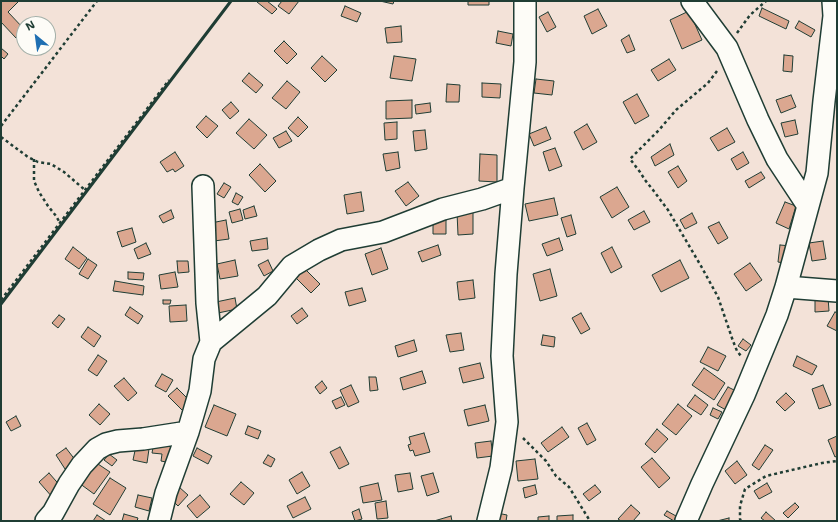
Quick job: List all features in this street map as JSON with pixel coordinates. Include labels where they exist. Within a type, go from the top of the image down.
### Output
[{"type":"street","points":[[488,521],[501,468],[507,422],[502,356],[506,274],[525,62],[525,1]]},
{"type":"street","points":[[692,1],[727,48],[758,120],[777,159],[808,206]]},
{"type":"street","points":[[686,521],[744,395],[777,315],[786,287],[817,173],[834,16],[833,1]]},
{"type":"street","points":[[158,521],[200,391],[204,359],[210,342],[207,303],[203,186]]},
{"type":"street","points":[[210,342],[267,296],[292,266],[319,250],[340,240],[383,232],[443,209],[482,199],[513,188]]},
{"type":"street","points":[[786,287],[837,291]]},
{"type":"street","points":[[46,521],[53,513],[82,464],[97,449],[106,444],[118,441],[143,439],[188,432]]},
{"type":"path","points":[[1,126],[97,1]]},
{"type":"path","points":[[754,370],[737,351],[718,297],[701,266],[668,210],[630,159],[660,130],[676,110],[708,83],[720,68],[727,48],[750,15],[766,1]]},
{"type":"path","points":[[1,300],[169,80]]},
{"type":"path","points":[[1,137],[28,157],[38,162],[52,164],[85,190]]},
{"type":"path","points":[[34,159],[34,181],[60,223]]},
{"type":"path","points":[[507,422],[546,461],[556,476],[570,487],[590,521]]},
{"type":"path","points":[[741,521],[740,506],[745,489],[766,476],[837,461]]},
{"type":"building","points":[[1,1],[19,1],[8,12],[16,20],[16,38],[1,22]]},
{"type":"building","points":[[267,1],[277,9],[272,14],[257,2]]},
{"type":"building","points":[[282,1],[299,1],[289,14],[278,6]]},
{"type":"building","points":[[380,1],[394,1],[393,4]]},
{"type":"building","points":[[468,1],[489,1],[489,5],[468,5]]},
{"type":"building","points":[[345,6],[361,13],[357,22],[341,16]]},
{"type":"building","points":[[762,8],[789,21],[786,29],[759,16]]},
{"type":"building","points":[[598,9],[607,26],[592,34],[584,16]]},
{"type":"building","points":[[689,11],[702,40],[682,49],[670,20]]},
{"type":"building","points":[[548,12],[556,27],[547,32],[539,17]]},
{"type":"building","points":[[799,21],[815,30],[811,37],[795,28]]},
{"type":"building","points":[[401,26],[402,42],[387,43],[385,28]]},
{"type":"building","points":[[498,31],[513,34],[511,46],[496,43]]},
{"type":"building","points":[[629,35],[635,50],[627,53],[621,40]]},
{"type":"building","points":[[284,41],[297,54],[287,64],[274,51]]},
{"type":"building","points":[[1,48],[8,54],[4,59],[1,56]]},
{"type":"building","points":[[784,55],[793,56],[792,72],[783,71]]},
{"type":"building","points":[[322,56],[337,70],[325,82],[311,68]]},
{"type":"building","points":[[394,56],[416,59],[412,81],[390,78]]},
{"type":"building","points":[[669,59],[676,70],[658,81],[651,70]]},
{"type":"building","points":[[249,73],[263,85],[256,93],[242,81]]},
{"type":"building","points":[[536,79],[554,81],[552,95],[534,93]]},
{"type":"building","points":[[287,81],[300,92],[286,109],[272,98]]},
{"type":"building","points":[[482,83],[501,84],[500,98],[482,97]]},
{"type":"building","points":[[447,84],[460,85],[459,102],[446,102]]},
{"type":"building","points":[[637,94],[649,116],[635,124],[623,102]]},
{"type":"building","points":[[791,95],[796,107],[781,113],[776,100]]},
{"type":"building","points":[[412,100],[412,118],[386,119],[386,101]]},
{"type":"building","points":[[231,102],[239,111],[230,119],[222,110]]},
{"type":"building","points":[[430,103],[431,112],[416,114],[415,105]]},
{"type":"building","points":[[206,116],[218,126],[207,138],[196,127]]},
{"type":"building","points":[[298,117],[308,127],[298,137],[288,128]]},
{"type":"building","points":[[249,119],[267,135],[254,149],[236,133]]},
{"type":"building","points":[[795,120],[798,134],[785,137],[781,123]]},
{"type":"building","points":[[397,122],[397,139],[385,140],[384,123]]},
{"type":"building","points":[[587,124],[597,142],[583,150],[574,132]]},
{"type":"building","points":[[546,127],[551,139],[534,146],[529,134]]},
{"type":"building","points":[[727,128],[735,142],[718,151],[710,138]]},
{"type":"building","points":[[425,130],[427,149],[415,151],[413,131]]},
{"type":"building","points":[[286,131],[292,141],[279,148],[273,138]]},
{"type":"building","points":[[670,144],[674,155],[655,166],[651,157]]},
{"type":"building","points":[[555,148],[562,166],[549,171],[543,152]]},
{"type":"building","points":[[175,152],[184,166],[175,172],[173,169],[167,172],[160,162]]},
{"type":"building","points":[[398,152],[400,168],[386,171],[383,154]]},
{"type":"building","points":[[743,152],[749,163],[737,170],[731,159]]},
{"type":"building","points":[[480,154],[497,155],[497,182],[479,181]]},
{"type":"building","points":[[260,164],[276,181],[265,192],[249,175]]},
{"type":"building","points":[[678,166],[687,181],[678,188],[668,172]]},
{"type":"building","points":[[761,172],[765,178],[749,188],[745,181]]},
{"type":"building","points":[[408,182],[419,196],[406,206],[395,191]]},
{"type":"building","points":[[224,183],[231,187],[224,198],[217,194]]},
{"type":"building","points":[[617,187],[629,207],[612,218],[600,197]]},
{"type":"building","points":[[361,192],[364,211],[347,214],[344,195]]},
{"type":"building","points":[[236,193],[243,197],[238,205],[232,202]]},
{"type":"building","points":[[554,198],[558,215],[529,221],[525,204]]},
{"type":"building","points":[[785,202],[796,206],[789,229],[776,223]]},
{"type":"building","points":[[254,206],[257,216],[245,219],[243,210]]},
{"type":"building","points":[[240,209],[243,220],[232,223],[229,212]]},
{"type":"building","points":[[171,210],[174,218],[163,223],[159,216]]},
{"type":"building","points":[[644,211],[650,222],[634,230],[628,220]]},
{"type":"building","points":[[457,212],[473,212],[473,234],[458,235]]},
{"type":"building","points":[[692,213],[697,223],[685,229],[680,220]]},
{"type":"building","points":[[571,215],[576,234],[567,237],[561,218]]},
{"type":"building","points":[[433,217],[446,217],[446,234],[433,234]]},
{"type":"building","points":[[226,220],[229,239],[214,241],[211,223]]},
{"type":"building","points":[[719,222],[728,238],[718,244],[708,227]]},
{"type":"building","points":[[132,228],[136,242],[122,247],[117,232]]},
{"type":"building","points":[[267,238],[268,249],[252,251],[250,241]]},
{"type":"building","points":[[559,238],[563,250],[547,256],[542,244]]},
{"type":"building","points":[[823,241],[826,259],[812,261],[809,243]]},
{"type":"building","points":[[146,243],[151,254],[138,259],[134,249]]},
{"type":"building","points":[[438,245],[441,255],[422,262],[418,252]]},
{"type":"building","points":[[780,245],[791,246],[789,264],[778,262]]},
{"type":"building","points":[[73,247],[87,258],[79,269],[65,259]]},
{"type":"building","points":[[612,247],[622,267],[611,273],[601,253]]},
{"type":"building","points":[[381,248],[388,269],[372,275],[365,254]]},
{"type":"building","points":[[88,259],[97,265],[88,279],[79,274]]},
{"type":"building","points":[[235,260],[238,276],[220,279],[217,264]]},
{"type":"building","points":[[268,260],[273,271],[264,276],[258,265]]},
{"type":"building","points":[[680,260],[689,278],[661,292],[652,275]]},
{"type":"building","points":[[177,261],[188,261],[189,272],[178,273]]},
{"type":"building","points":[[750,263],[762,280],[746,291],[734,274]]},
{"type":"building","points":[[304,268],[320,284],[311,293],[295,277]]},
{"type":"building","points":[[550,269],[557,296],[540,301],[533,274]]},
{"type":"building","points":[[128,272],[144,273],[143,280],[128,279]]},
{"type":"building","points":[[175,272],[178,287],[161,289],[159,275]]},
{"type":"building","points":[[473,280],[475,298],[459,300],[457,282]]},
{"type":"building","points":[[115,281],[144,286],[143,295],[113,291]]},
{"type":"building","points":[[362,288],[366,301],[349,306],[345,292]]},
{"type":"building","points":[[828,297],[829,311],[815,312],[815,298]]},
{"type":"building","points":[[235,298],[237,309],[218,313],[216,302]]},
{"type":"building","points":[[163,300],[171,300],[170,304],[163,304]]},
{"type":"building","points":[[186,305],[187,321],[170,322],[169,306]]},
{"type":"building","points":[[130,307],[143,316],[138,324],[125,315]]},
{"type":"building","points":[[302,308],[308,316],[297,324],[291,316]]},
{"type":"building","points":[[835,312],[837,313],[837,331],[827,326]]},
{"type":"building","points":[[581,313],[590,329],[581,334],[572,318]]},
{"type":"building","points":[[59,315],[65,319],[58,328],[52,323]]},
{"type":"building","points":[[88,327],[101,336],[94,347],[81,337]]},
{"type":"building","points":[[461,333],[464,350],[450,352],[446,335]]},
{"type":"building","points":[[543,335],[555,337],[554,347],[541,345]]},
{"type":"building","points":[[743,339],[751,345],[746,351],[738,346]]},
{"type":"building","points":[[414,340],[417,351],[398,357],[395,346]]},
{"type":"building","points":[[708,347],[726,356],[718,371],[700,362]]},
{"type":"building","points":[[98,355],[107,361],[97,376],[88,370]]},
{"type":"building","points":[[797,356],[817,366],[812,375],[793,366]]},
{"type":"building","points":[[480,363],[484,378],[463,383],[459,368]]},
{"type":"building","points":[[704,368],[725,383],[714,400],[692,385]]},
{"type":"building","points":[[422,371],[426,383],[403,390],[400,378]]},
{"type":"building","points":[[162,374],[173,380],[166,392],[155,386]]},
{"type":"building","points":[[369,377],[376,377],[378,390],[370,391]]},
{"type":"building","points":[[124,378],[137,393],[128,401],[114,386]]},
{"type":"building","points":[[322,381],[327,388],[320,394],[315,387]]},
{"type":"building","points":[[351,385],[359,402],[348,407],[340,390]]},
{"type":"building","points":[[823,385],[831,405],[819,409],[812,389]]},
{"type":"building","points":[[728,387],[736,391],[726,410],[717,405]]},
{"type":"building","points":[[177,388],[191,402],[183,411],[168,396]]},
{"type":"building","points":[[786,393],[795,402],[785,411],[776,402]]},
{"type":"building","points":[[695,395],[708,405],[701,415],[687,406]]},
{"type":"building","points":[[341,397],[345,405],[336,409],[332,401]]},
{"type":"building","points":[[99,404],[110,414],[100,425],[89,415]]},
{"type":"building","points":[[678,404],[692,416],[676,435],[662,424]]},
{"type":"building","points":[[214,405],[236,414],[227,436],[205,427]]},
{"type":"building","points":[[485,405],[489,421],[468,426],[464,410]]},
{"type":"building","points":[[713,408],[722,412],[718,419],[710,415]]},
{"type":"building","points":[[16,416],[21,426],[11,431],[6,422]]},
{"type":"building","points":[[587,423],[596,440],[587,445],[578,428]]},
{"type":"building","points":[[248,426],[261,431],[258,439],[245,434]]},
{"type":"building","points":[[562,427],[569,437],[548,452],[541,443]]},
{"type":"building","points":[[657,429],[668,439],[655,453],[645,444]]},
{"type":"building","points":[[424,433],[430,452],[415,456],[413,450],[410,451],[408,445],[411,444],[409,437]]},
{"type":"building","points":[[837,436],[837,456],[835,457],[828,440]]},
{"type":"building","points":[[491,441],[493,456],[477,458],[475,443]]},
{"type":"building","points":[[154,442],[174,446],[171,463],[161,461],[162,454],[152,453]]},
{"type":"building","points":[[765,445],[773,450],[759,470],[752,465]]},
{"type":"building","points":[[136,446],[149,449],[147,463],[133,460]]},
{"type":"building","points":[[340,447],[349,464],[339,469],[330,452]]},
{"type":"building","points":[[66,448],[76,461],[65,469],[56,455]]},
{"type":"building","points":[[197,448],[212,456],[208,464],[193,456]]},
{"type":"building","points":[[109,454],[117,460],[112,466],[104,460]]},
{"type":"building","points":[[268,455],[275,459],[271,467],[263,463]]},
{"type":"building","points":[[652,458],[670,478],[659,488],[641,467]]},
{"type":"building","points":[[535,459],[538,479],[518,481],[516,461]]},
{"type":"building","points":[[92,460],[110,472],[94,494],[79,483]]},
{"type":"building","points":[[737,461],[747,475],[735,484],[725,471]]},
{"type":"building","points":[[302,472],[310,486],[297,494],[289,480]]},
{"type":"building","points":[[49,473],[63,489],[53,498],[39,482]]},
{"type":"building","points":[[410,473],[413,489],[398,492],[395,475]]},
{"type":"building","points":[[433,473],[439,492],[427,496],[421,476]]},
{"type":"building","points":[[110,478],[126,488],[110,515],[93,504]]},
{"type":"building","points":[[241,482],[254,493],[244,505],[230,494]]},
{"type":"building","points":[[378,483],[382,500],[363,503],[360,487]]},
{"type":"building","points":[[767,483],[772,492],[759,499],[754,491]]},
{"type":"building","points":[[535,485],[537,494],[525,498],[523,488]]},
{"type":"building","points":[[595,485],[601,492],[589,501],[583,494]]},
{"type":"building","points":[[179,487],[188,495],[178,506],[169,497]]},
{"type":"building","points":[[138,495],[152,498],[149,511],[135,507]]},
{"type":"building","points":[[200,495],[210,507],[197,518],[187,506]]},
{"type":"building","points":[[305,497],[311,509],[293,518],[287,506]]},
{"type":"building","points":[[386,501],[388,518],[377,519],[375,503]]},
{"type":"building","points":[[795,503],[799,507],[788,518],[783,513]]},
{"type":"building","points":[[631,505],[640,513],[633,521],[621,521],[618,519]]},
{"type":"building","points":[[359,509],[362,519],[355,521],[352,512]]},
{"type":"building","points":[[667,511],[676,516],[674,521],[664,515]]},
{"type":"building","points":[[766,512],[776,521],[765,521],[761,518]]},
{"type":"building","points":[[497,513],[507,515],[506,521],[496,521]]},
{"type":"building","points":[[124,514],[138,518],[137,521],[122,521]]},
{"type":"building","points":[[97,515],[106,521],[93,521]]},
{"type":"building","points":[[573,515],[573,521],[557,521],[557,516]]},
{"type":"building","points":[[451,516],[452,521],[434,521]]},
{"type":"building","points":[[549,516],[549,521],[538,521],[538,517]]},
{"type":"building","points":[[729,518],[729,521],[717,521]]},
{"type":"railway","points":[[1,304],[231,1]]}]
